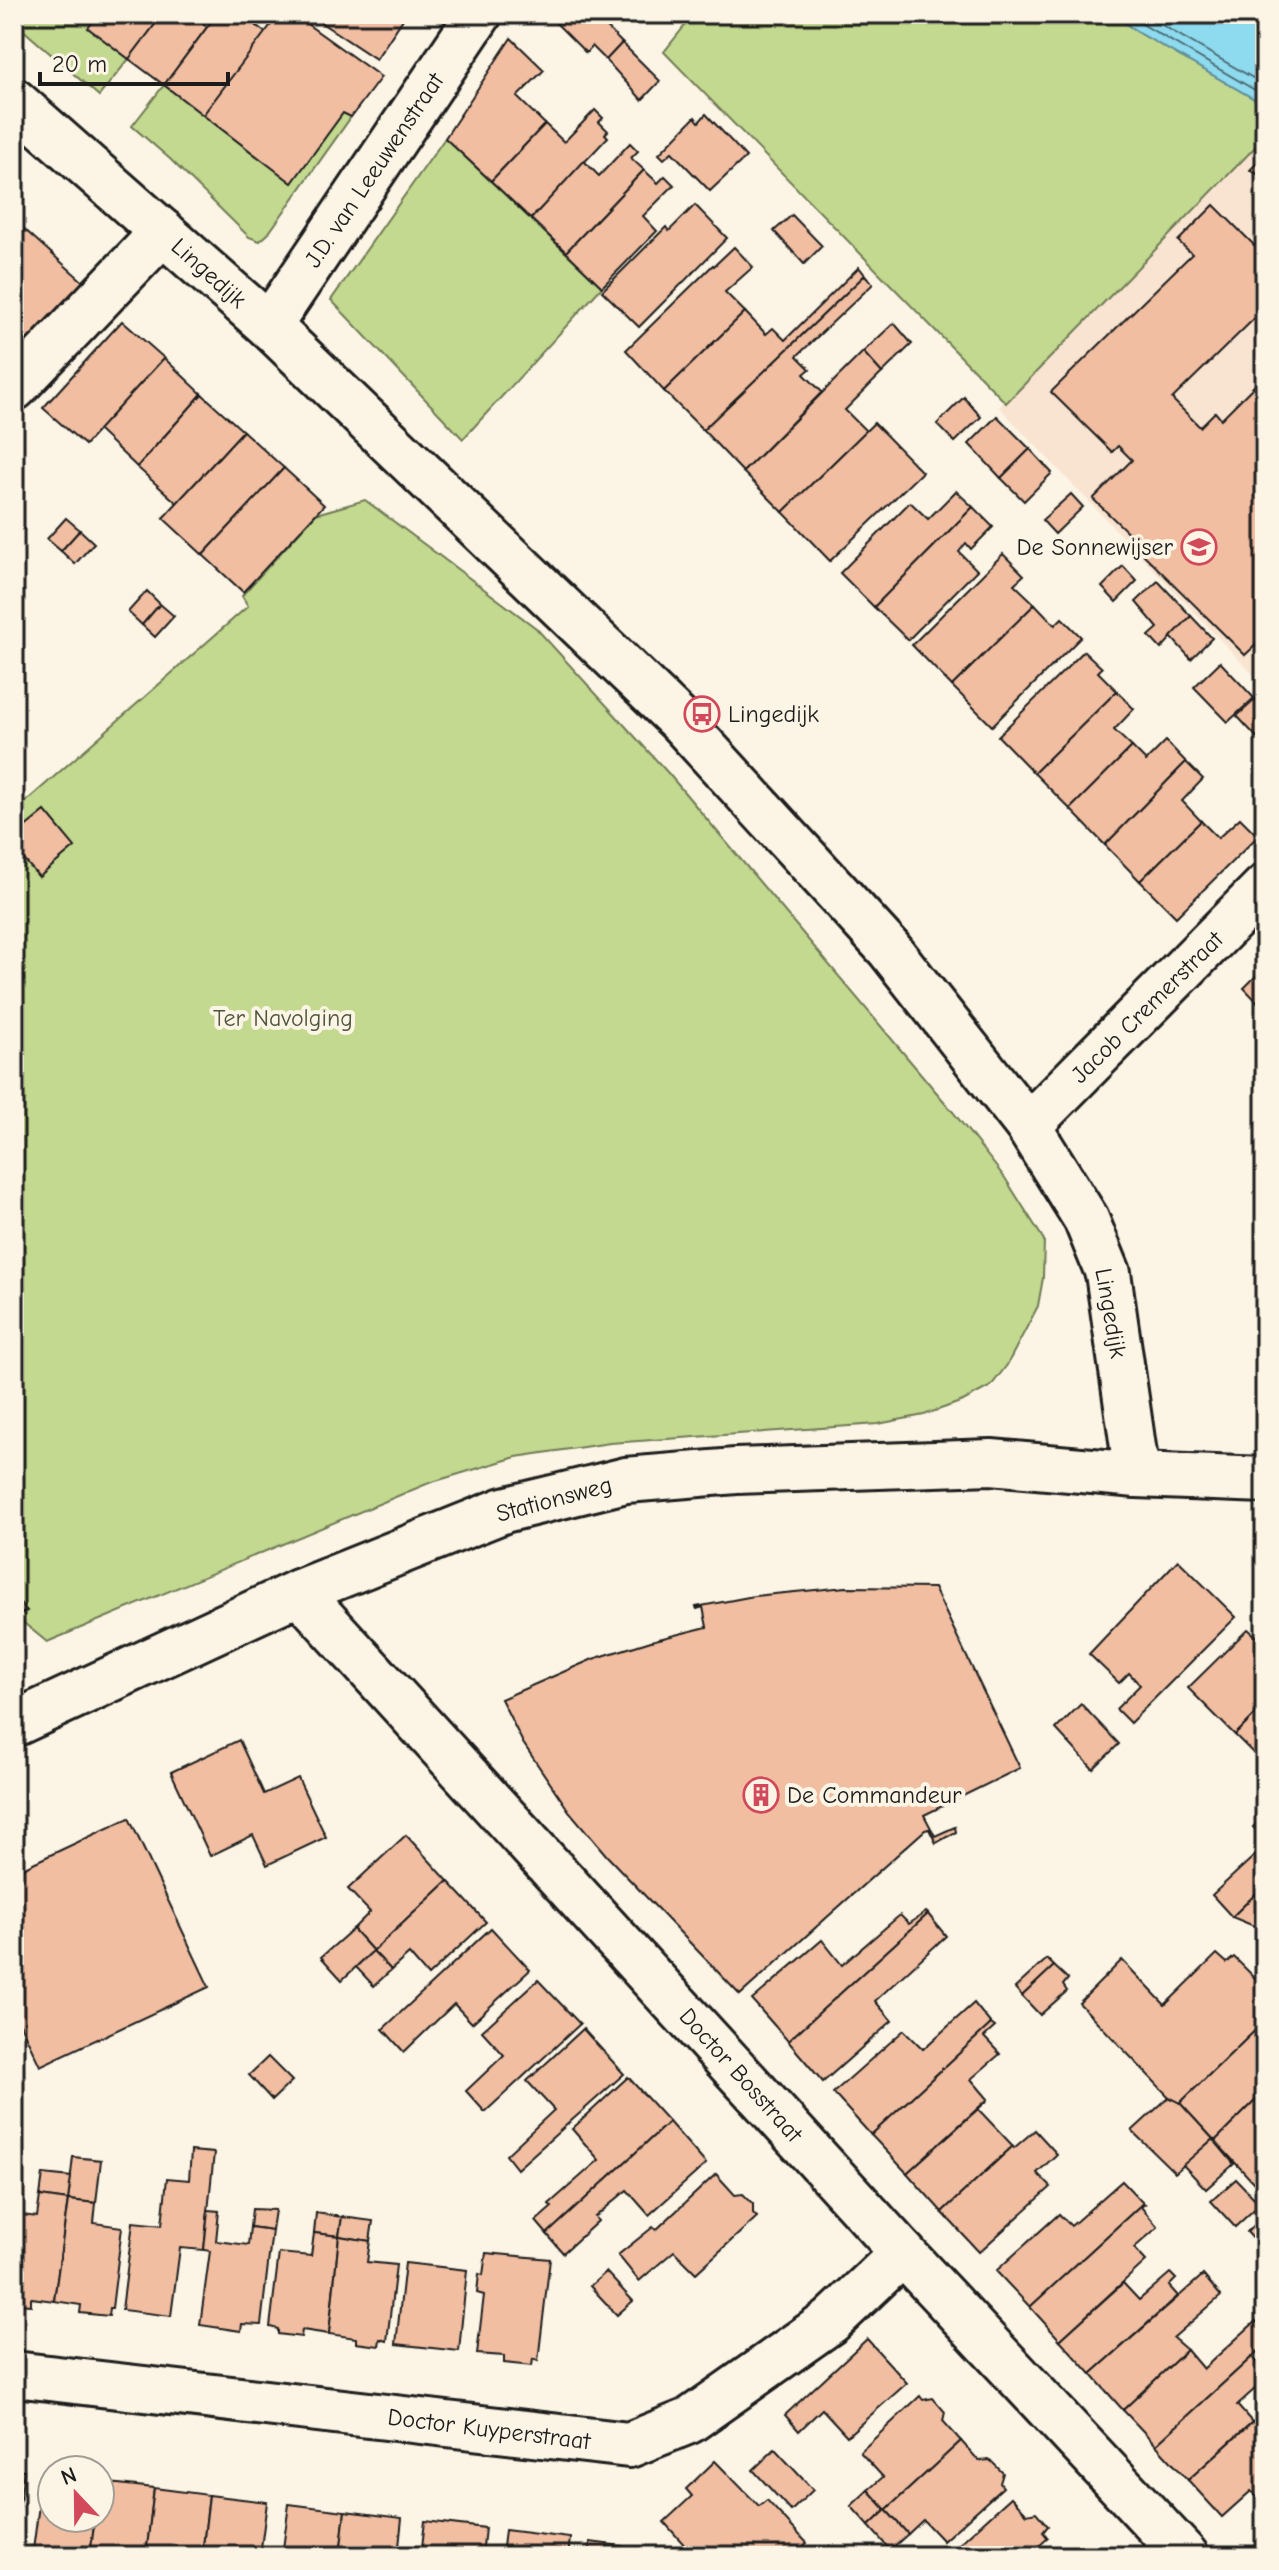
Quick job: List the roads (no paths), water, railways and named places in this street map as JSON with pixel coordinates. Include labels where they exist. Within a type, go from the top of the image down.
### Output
[{"type":"street","name":"J.D. van Leeuwenstraat","points":[[269,326],[479,14]]},
{"type":"street","name":"Lingedijk","points":[[14,101],[269,326],[682,723],[889,949],[1028,1126],[1086,1219],[1108,1273],[1137,1475]]},
{"type":"street","points":[[14,388],[163,232]]},
{"type":"street","name":"Jacob Cremerstraat","points":[[1028,1126],[1265,887]]},
{"type":"street","name":"Stationsweg","points":[[14,1724],[299,1592],[504,1510],[626,1480],[736,1471],[991,1462],[1137,1475],[1265,1480]]},
{"type":"street","name":"Doctor Bosstraat","points":[[299,1592],[903,2253],[1186,2556]]},
{"type":"street","name":"Doctor Kuyperstraat","points":[[14,2374],[629,2445],[689,2421],[831,2321],[903,2253]]},
{"type":"water","points":[[1111,14],[1232,14],[1265,33],[1265,105],[1141,34]]},
{"type":"place","name":"De Sonnewijser","points":[[1199,547]]},
{"type":"place","name":"Lingedijk","points":[[702,714]]},
{"type":"place","name":"De Commandeur","points":[[761,1795]]},
{"type":"park label","name":"Ter Navolging","points":[[283,1018]]}]
